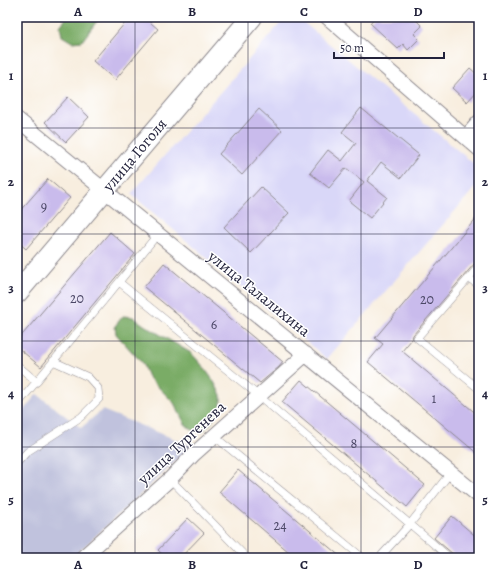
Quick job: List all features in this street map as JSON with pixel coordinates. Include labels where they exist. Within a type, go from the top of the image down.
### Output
[{"type":"street","name":"улица Гоголя","points":[[17,293],[252,17]]},
{"type":"street","points":[[327,17],[479,149]]},
{"type":"street","name":"улица Талалихина","points":[[17,119],[157,235],[306,354],[479,496]]},
{"type":"street","points":[[466,137],[479,122]]},
{"type":"street","name":"улица Тургенева","points":[[82,558],[170,479],[214,436],[306,354]]},
{"type":"lane","points":[[17,405],[157,235]]},
{"type":"lane","points":[[479,266],[417,338],[479,389]]},
{"type":"lane","points":[[469,278],[479,286]]},
{"type":"lane","points":[[119,282],[259,396],[450,558]]},
{"type":"lane","points":[[17,463],[27,452],[82,417],[99,399],[98,388],[88,377],[54,361]]},
{"type":"lane","points":[[17,365],[37,382]]},
{"type":"lane","points":[[214,436],[363,558]]},
{"type":"lane","points":[[379,558],[410,524],[451,472]]},
{"type":"lane","points":[[170,479],[247,558]]},
{"type":"shaded area","points":[[286,17],[297,17],[479,168],[479,183],[327,359],[131,194]]},
{"type":"shaded area","points":[[37,394],[81,428],[102,410],[192,446],[72,558],[17,558],[17,418]]},
{"type":"green space","points":[[67,17],[100,17],[82,41],[72,42],[62,36],[60,26]]},
{"type":"green space","points":[[123,316],[133,317],[191,353],[213,380],[221,395],[221,407],[211,423],[202,432],[192,430],[185,424],[174,403],[148,377],[142,363],[116,334],[115,326]]},
{"type":"building","points":[[130,17],[144,17],[158,29],[115,80],[93,61]]},
{"type":"building","points":[[375,17],[413,17],[422,26],[414,34],[419,39],[408,50],[403,44],[398,49],[370,23]]},
{"type":"building","points":[[470,68],[479,76],[479,89],[467,102],[452,88]]},
{"type":"building","points":[[68,97],[89,117],[66,142],[45,122]]},
{"type":"building","points":[[361,108],[419,155],[401,178],[381,162],[367,181],[387,197],[370,218],[349,201],[364,182],[346,168],[329,188],[310,173],[328,150],[342,161],[356,143],[342,132]]},
{"type":"building","points":[[259,109],[282,130],[242,175],[219,154]]},
{"type":"building","points":[[48,179],[70,198],[26,249],[17,241],[17,214]]},
{"type":"building","points":[[261,187],[289,213],[251,253],[224,227]]},
{"type":"building","points":[[479,215],[479,260],[413,335],[412,339],[402,351],[479,416],[479,455],[368,362],[383,344],[375,338]]},
{"type":"building","points":[[110,232],[135,254],[41,367],[17,347],[17,341]]},
{"type":"building","points":[[164,263],[283,362],[279,367],[260,383],[144,287]]},
{"type":"building","points":[[301,380],[425,485],[407,507],[282,402]]},
{"type":"building","points":[[238,470],[342,558],[296,558],[219,492]]},
{"type":"building","points":[[452,516],[479,539],[479,558],[455,558],[453,554],[434,538]]},
{"type":"building","points":[[188,518],[204,533],[180,558],[166,558],[158,550]]}]
